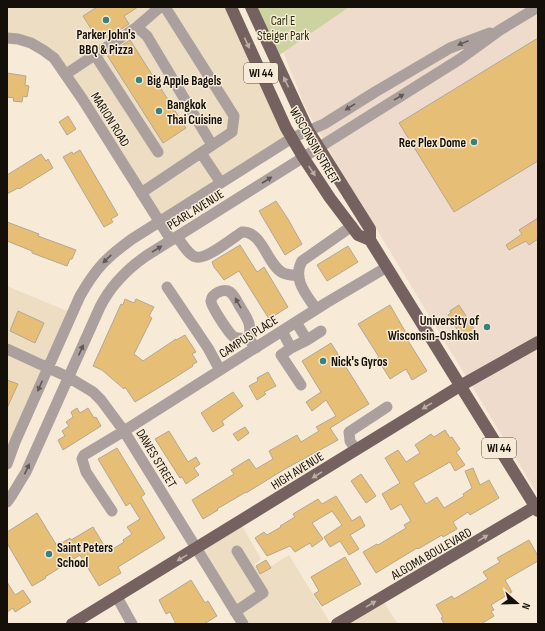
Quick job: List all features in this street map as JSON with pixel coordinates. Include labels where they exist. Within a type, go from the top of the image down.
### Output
[{"type":"main road","name":"WISCONSIN STREET","points":[[231,7],[292,138],[303,157],[330,198],[358,235],[370,240]]},
{"type":"main road","name":"WISCONSIN STREET","points":[[251,7],[308,130],[370,229],[370,240],[537,508]]},
{"type":"main road","name":"HIGH AVENUE","points":[[72,624],[460,386],[538,342]]},
{"type":"main road","name":"ALGOMA BOULEVARD","points":[[337,624],[537,508]]},
{"type":"street","points":[[66,74],[137,27],[160,7]]},
{"type":"street","points":[[141,193],[232,132],[234,116],[165,7]]},
{"type":"street","name":"PEARL AVENUE","points":[[7,502],[26,472],[100,307],[112,286],[133,265],[460,59],[500,30],[538,7]]},
{"type":"street","points":[[137,27],[147,36],[212,145]]},
{"type":"street","name":"PEARL AVENUE","points":[[7,464],[15,442],[80,296],[102,263],[116,250],[292,138],[324,124],[450,48],[500,30]]},
{"type":"street","name":"MARION ROAD","points":[[7,38],[18,39],[31,43],[54,58],[66,74],[160,222],[174,238],[195,257],[209,254],[242,232],[246,232],[251,233],[283,273],[299,276]]},
{"type":"street","points":[[96,55],[158,152]]},
{"type":"street","points":[[201,153],[221,183]]},
{"type":"street","points":[[316,309],[300,284],[298,268],[302,261],[352,226]]},
{"type":"street","name":"CAMPUS PLACE","points":[[112,511],[86,472],[82,459],[84,455],[220,370],[253,343],[282,331],[387,267]]},
{"type":"street","points":[[167,287],[208,348],[220,370]]},
{"type":"street","points":[[296,322],[307,340]]},
{"type":"street","points":[[282,331],[292,348]]},
{"type":"street","points":[[301,385],[281,356],[321,331]]},
{"type":"street","name":"DAWES STREET","points":[[7,349],[68,377],[93,392],[101,400],[124,431],[243,624]]},
{"type":"street","points":[[356,450],[350,441],[349,432],[387,407]]},
{"type":"street","points":[[235,612],[263,593],[237,551]]},
{"type":"street","points":[[117,597],[132,624]]},
{"type":"shaded area","points":[[7,7],[231,7],[292,138],[160,222],[54,58],[7,38]]},
{"type":"shaded area","name":"University of Wisconsin-Oshkosh","points":[[265,7],[538,7],[538,495],[334,159],[306,109]]},
{"type":"shaded area","points":[[7,286],[72,313],[7,464]]},
{"type":"shaded area","points":[[240,522],[261,559],[254,565],[260,573],[289,555],[331,624],[243,624],[196,549]]},
{"type":"shaded area","points":[[381,598],[398,624],[337,624]]},
{"type":"green space","name":"Carl E Steiger Park","points":[[251,7],[349,7],[275,58]]},
{"type":"building","name":"Parker John's BBQ & Pizza","points":[[97,7],[138,7],[124,16],[129,24],[107,38],[102,31],[95,35],[83,16]]},
{"type":"building","name":"Rec Plex Dome","points":[[538,38],[538,161],[454,212],[399,123]]},
{"type":"building","points":[[130,40],[186,128],[163,143],[107,55]]},
{"type":"building","points":[[7,73],[26,76],[25,85],[29,86],[27,97],[23,96],[22,102],[13,101],[14,98],[7,97]]},
{"type":"building","points":[[68,116],[76,129],[67,135],[59,122]]},
{"type":"building","points":[[80,150],[118,215],[111,219],[113,222],[104,227],[63,157]]},
{"type":"building","points":[[41,154],[46,161],[48,159],[53,168],[19,189],[18,188],[7,194],[7,175]]},
{"type":"building","points":[[276,201],[302,244],[285,255],[259,211]]},
{"type":"building","points":[[538,218],[538,239],[529,245],[526,241],[509,250],[506,245],[522,234],[519,230]]},
{"type":"building","points":[[7,222],[39,234],[38,236],[76,250],[72,259],[70,259],[67,266],[32,253],[32,251],[7,241]]},
{"type":"building","points":[[240,245],[257,272],[264,267],[288,307],[269,319],[239,271],[224,280],[212,262]]},
{"type":"building","points":[[348,246],[358,262],[327,281],[317,265]]},
{"type":"building","points":[[125,299],[134,303],[136,299],[154,307],[149,316],[152,318],[134,354],[143,361],[176,339],[185,335],[196,352],[192,354],[197,362],[135,402],[125,387],[124,389],[102,370],[93,366],[121,304],[123,305]]},
{"type":"building","points":[[390,305],[409,338],[407,339],[427,371],[412,380],[406,369],[390,379],[377,358],[379,357],[358,324]]},
{"type":"building","points":[[459,305],[476,332],[464,340],[448,315],[451,313],[450,311]]},
{"type":"building","points":[[18,311],[44,323],[35,343],[10,331]]},
{"type":"building","points":[[331,343],[369,404],[330,428],[338,440],[285,469],[217,509],[218,510],[203,519],[192,500],[234,474],[231,470],[249,459],[256,469],[273,459],[269,451],[297,435],[301,442],[319,431],[316,427],[336,416],[326,400],[312,411],[306,402],[321,392],[302,361]]},
{"type":"building","points":[[268,372],[276,386],[264,392],[266,394],[257,400],[249,386],[258,381],[257,378]]},
{"type":"building","points":[[7,380],[18,384],[7,408]]},
{"type":"building","points":[[233,392],[243,406],[222,421],[224,425],[213,432],[201,413]]},
{"type":"building","points":[[77,408],[80,413],[88,408],[94,418],[96,417],[101,426],[63,450],[58,440],[65,436],[62,431],[69,426],[66,422],[73,417],[71,412]]},
{"type":"building","points":[[245,427],[249,433],[238,441],[233,434]]},
{"type":"building","points":[[445,430],[460,449],[456,452],[465,465],[455,471],[450,462],[413,483],[426,504],[437,497],[444,508],[464,496],[463,494],[472,488],[465,471],[473,468],[480,485],[489,480],[499,498],[470,515],[468,512],[453,522],[457,529],[443,537],[442,535],[418,549],[417,548],[376,573],[363,552],[406,528],[404,525],[411,521],[401,504],[391,510],[382,494],[400,483],[385,458],[398,450],[406,462],[420,453],[415,445],[431,434],[434,437]]},
{"type":"building","points":[[169,431],[188,462],[196,457],[200,464],[194,468],[199,475],[186,484],[182,477],[180,478],[155,439]]},
{"type":"building","points":[[117,448],[145,494],[141,497],[165,538],[118,567],[121,573],[99,586],[80,555],[32,586],[7,543],[7,532],[37,513],[57,546],[70,538],[71,540],[93,527],[108,552],[124,542],[123,540],[132,534],[127,527],[140,519],[130,503],[126,506],[98,459]]},
{"type":"building","points":[[361,474],[376,496],[366,503],[351,481]]},
{"type":"building","points":[[336,496],[352,521],[360,516],[365,526],[350,535],[359,549],[349,555],[340,541],[330,547],[324,537],[342,525],[332,511],[312,523],[323,539],[312,547],[310,543],[295,552],[290,546],[267,556],[255,538],[264,532],[267,535],[281,527],[280,526],[295,517],[293,514],[318,499],[322,504]]},
{"type":"building","points":[[529,540],[538,556],[538,561],[505,580],[512,592],[491,605],[494,610],[491,611],[494,616],[481,624],[444,624],[441,618],[443,617],[436,605],[452,596],[454,599],[488,579],[483,572],[500,562],[497,558]]},
{"type":"building","points":[[345,557],[361,584],[322,606],[314,594],[319,591],[311,577]]},
{"type":"building","points":[[266,560],[271,568],[260,574],[256,566]]},
{"type":"building","points":[[191,580],[205,603],[208,601],[217,616],[204,624],[176,624],[170,612],[166,614],[159,600]]},
{"type":"building","points":[[7,582],[15,595],[23,590],[31,602],[15,612],[13,608],[7,612]]},
{"type":"place","name":"Parker John's BBQ & Pizza","points":[[106,20]]},
{"type":"place","name":"Big Apple Bagels","points":[[139,80]]},
{"type":"place","name":"Bangkok Thai Cuisine","points":[[159,111]]},
{"type":"place","name":"Rec Plex Dome","points":[[474,142]]},
{"type":"place","name":"University of Wisconsin-Oshkosh","points":[[487,327]]},
{"type":"place","name":"Nick's Gyros","points":[[323,361]]},
{"type":"place","name":"Saint Peters School","points":[[49,554]]}]
